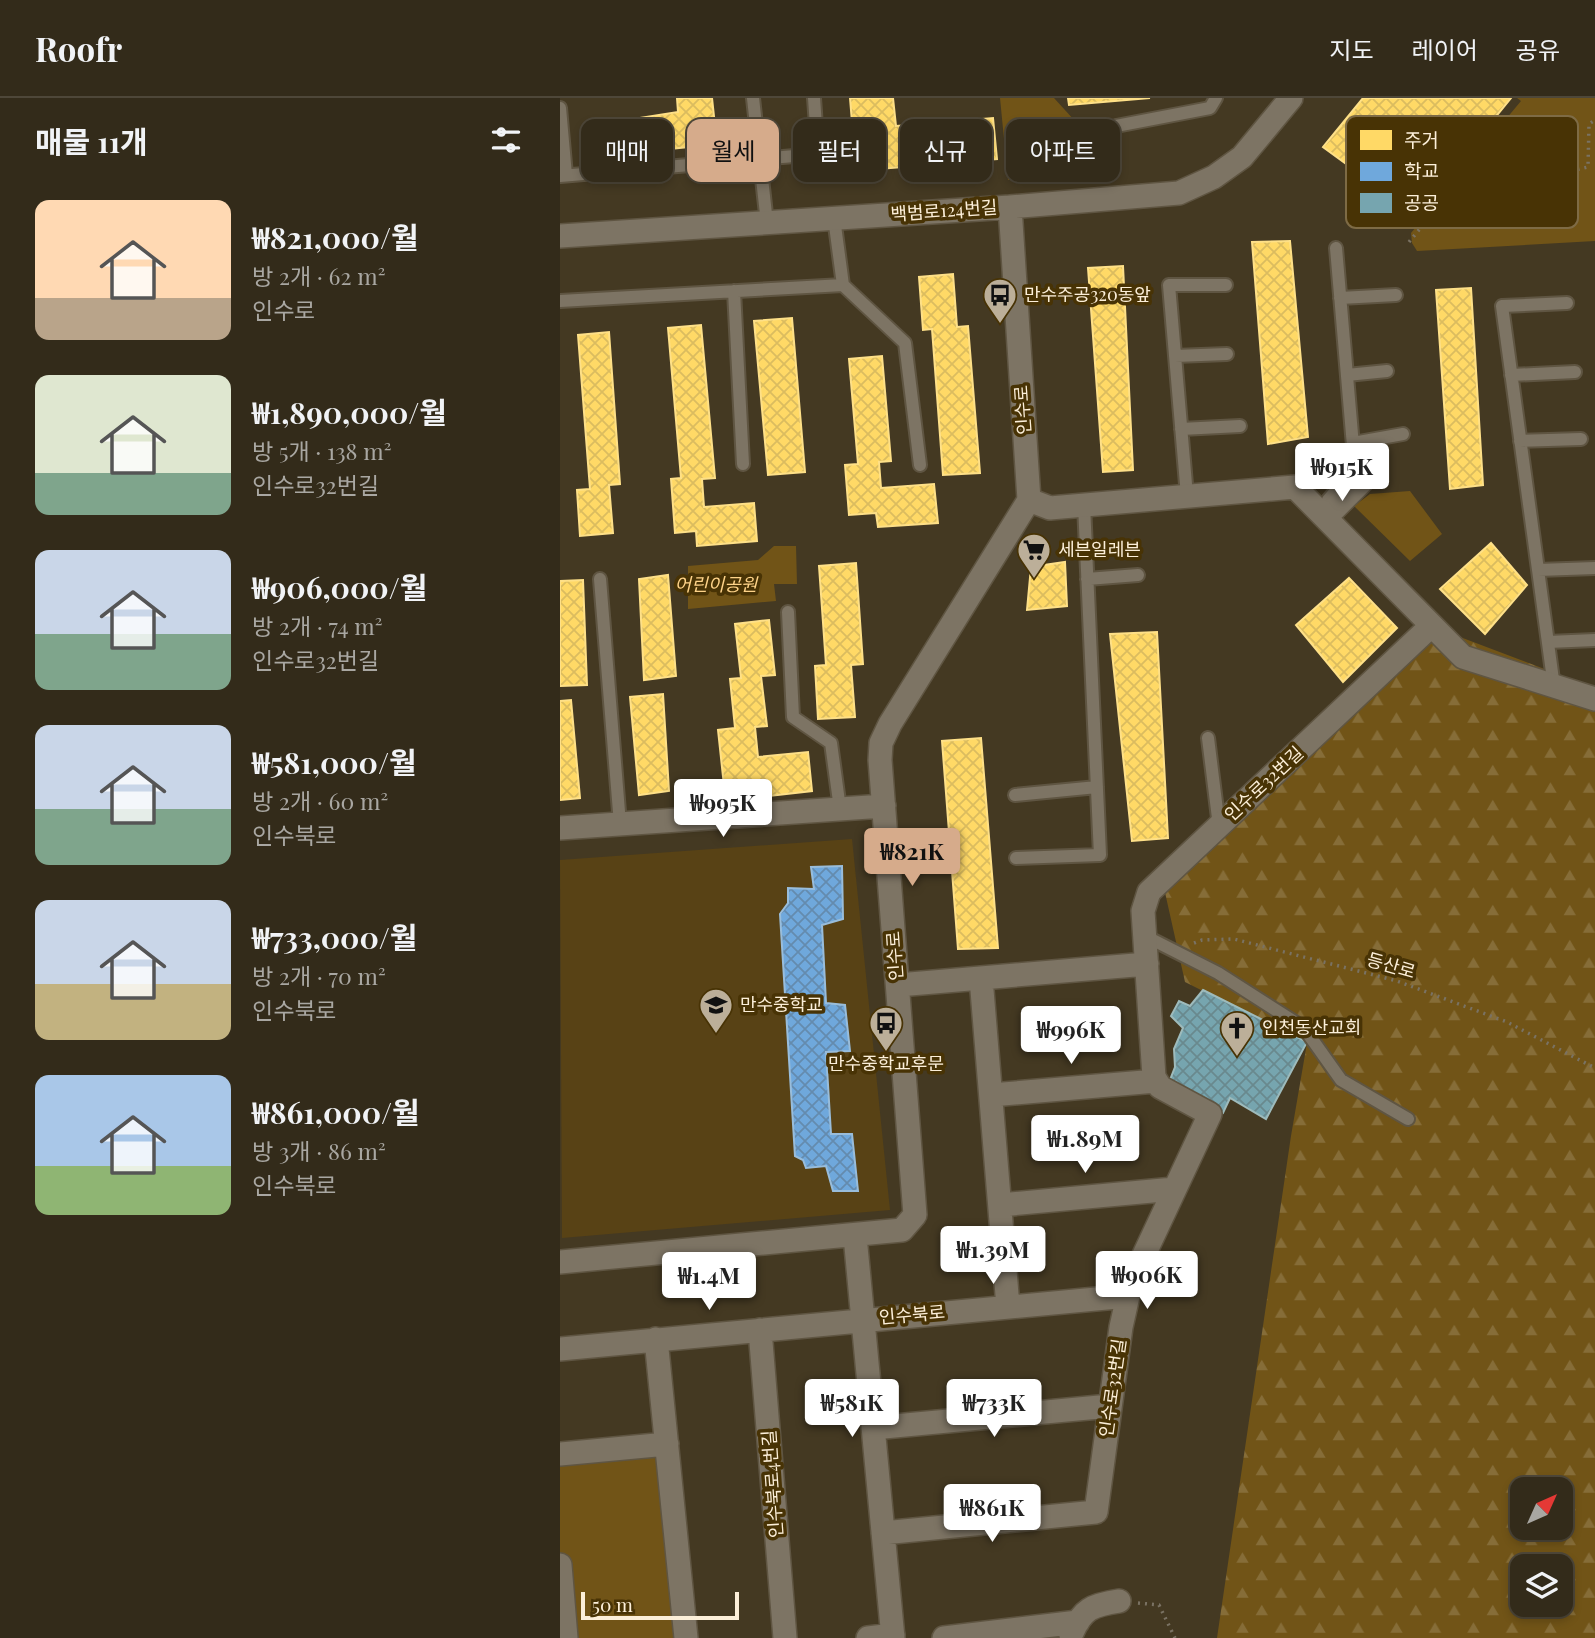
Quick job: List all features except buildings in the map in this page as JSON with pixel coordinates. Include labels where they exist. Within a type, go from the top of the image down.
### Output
[{"type":"street","name":"백범로124번길","points":[[560,236],[1010,207],[1179,192],[1214,177],[1242,157],[1291,98]]},
{"type":"street","name":"인수로","points":[[560,1262],[902,1230],[915,1215],[880,760],[881,743],[890,724],[1029,500],[1010,207]]},
{"type":"street","points":[[1324,513],[1370,472]]},
{"type":"street","points":[[1029,500],[1050,508],[1295,487],[1324,513],[1463,657],[1595,699]]},
{"type":"street","name":"인수로32번길","points":[[883,1533],[1096,1512],[1121,1327],[1128,1296],[1143,1255],[1210,1114],[1160,1087],[1154,1077],[1143,911],[1149,892],[1431,626]]},
{"type":"street","points":[[560,828],[884,806]]},
{"type":"street","points":[[898,985],[1147,964]]},
{"type":"street","points":[[981,978],[1008,1307]]},
{"type":"street","points":[[991,1095],[1156,1081]]},
{"type":"street","points":[[1000,1205],[1174,1189]]},
{"type":"street","name":"인수북로","points":[[855,1236],[893,1637]]},
{"type":"street","name":"인수북로","points":[[863,1320],[1128,1296]]},
{"type":"street","points":[[560,1349],[863,1320]]},
{"type":"street","name":"인수북로4번길","points":[[761,1330],[785,1638]]},
{"type":"street","points":[[656,1339],[686,1638]]},
{"type":"street","points":[[873,1428],[1110,1406]]},
{"type":"street","points":[[560,1454],[667,1444]]},
{"type":"street","points":[[560,1565],[566,1638]]},
{"type":"street","points":[[944,1638],[1074,1630],[1082,1614],[1101,1604],[1119,1601]]},
{"type":"street","points":[[868,1638],[893,1637]]},
{"type":"lane","points":[[753,98],[755,119]]},
{"type":"lane","points":[[779,157],[818,154],[814,98]]},
{"type":"lane","points":[[1120,125],[1210,108],[1216,98]]},
{"type":"lane","points":[[560,108],[563,176],[687,165]]},
{"type":"lane","points":[[763,182],[767,223]]},
{"type":"lane","points":[[834,218],[844,285],[905,343],[920,465]]},
{"type":"lane","points":[[1324,513],[1355,469],[1336,248]]},
{"type":"lane","points":[[560,301],[844,285]]},
{"type":"lane","points":[[1187,496],[1169,285],[1226,285]]},
{"type":"lane","points":[[734,292],[743,464]]},
{"type":"lane","points":[[1340,298],[1396,295]]},
{"type":"lane","points":[[1554,687],[1502,306],[1567,303]]},
{"type":"lane","points":[[1175,356],[1227,354]]},
{"type":"lane","points":[[1347,375],[1387,371]]},
{"type":"lane","points":[[1511,375],[1575,372]]},
{"type":"lane","points":[[1181,429],[1240,426]]},
{"type":"lane","points":[[1353,443],[1403,434]]},
{"type":"lane","points":[[1520,441],[1581,439]]},
{"type":"lane","points":[[1016,859],[1100,855],[1084,505]]},
{"type":"lane","points":[[1538,570],[1595,568]]},
{"type":"lane","points":[[1087,579],[1138,575]]},
{"type":"lane","points":[[600,579],[620,824]]},
{"type":"lane","points":[[788,612],[793,717],[831,743],[840,809]]},
{"type":"lane","points":[[1548,642],[1595,640]]},
{"type":"lane","points":[[1208,738],[1219,826]]},
{"type":"lane","points":[[1015,795],[1097,788]]},
{"type":"lane","points":[[1145,936],[1218,973],[1304,1028],[1341,1080],[1408,1119]]},
{"type":"path","points":[[1578,169],[1588,167],[1590,124],[1595,120]]},
{"type":"path","points":[[1409,242],[1421,228]]},
{"type":"path","name":"등산로","points":[[1166,947],[1183,947],[1202,940],[1234,939],[1397,981],[1507,1022],[1595,1068]]},
{"type":"path","points":[[1119,1601],[1159,1605],[1175,1638]]},
{"type":"shaded area","name":"만수중학교","points":[[852,839],[890,1210],[562,1238],[560,860]]},
{"type":"green space","points":[[1000,98],[1054,98],[1073,119],[1006,119],[1006,160]]},
{"type":"green space","points":[[1517,98],[1595,98],[1595,241],[1417,251],[1412,243],[1411,233],[1415,228],[1578,228],[1578,116],[1508,116],[1521,101]]},
{"type":"green space","points":[[1410,491],[1442,534],[1410,561],[1354,506],[1370,494]]},
{"type":"green space","name":"어린이공원","points":[[774,546],[796,546],[797,584],[774,584],[776,601],[688,609],[688,566],[758,560]]},
{"type":"green space","points":[[1431,626],[1595,688],[1595,1638],[1217,1638],[1307,1043],[1185,982],[1162,879]]},
{"type":"green space","points":[[667,1444],[686,1638],[566,1638],[560,1565],[560,1454]]},
{"type":"place","name":"만수주공320동앞","points":[[1000,325]]},
{"type":"place","name":"세븐일레븐","points":[[1034,580]]},
{"type":"place","name":"만수중학교","points":[[716,1035]]},
{"type":"place","name":"만수중학교후문","points":[[886,1053]]},
{"type":"place","name":"인천동산교회","points":[[1237,1058]]}]
